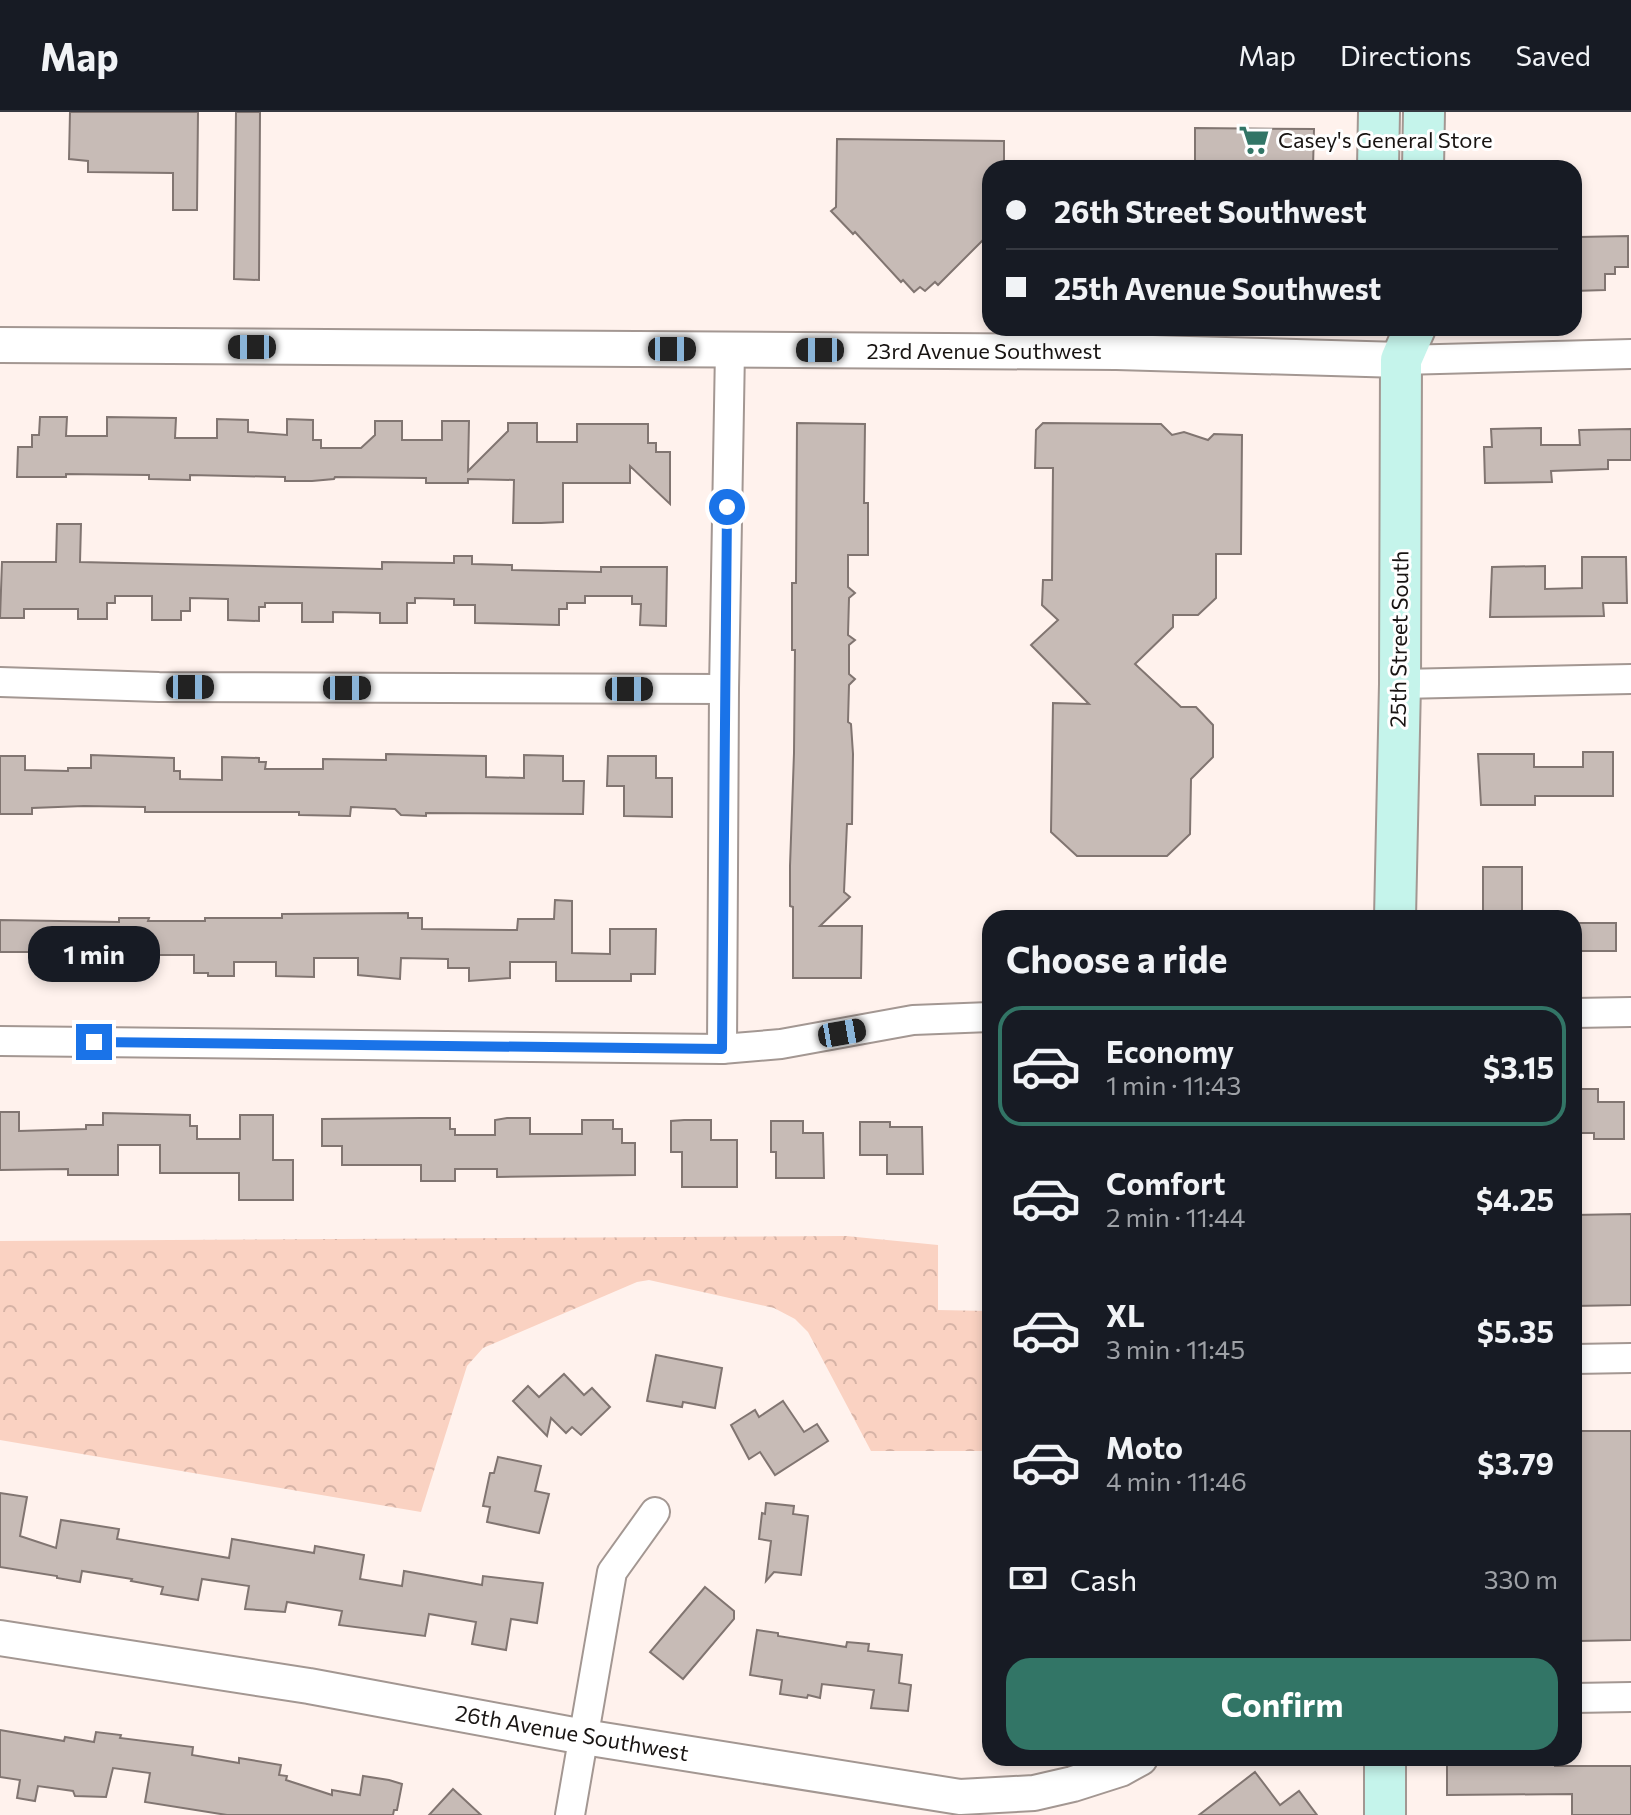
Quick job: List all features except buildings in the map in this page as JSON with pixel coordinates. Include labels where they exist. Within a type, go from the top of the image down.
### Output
[{"type":"main road","points":[[1378,160],[1379,112]]},
{"type":"main road","points":[[1423,160],[1424,112]]},
{"type":"main road","name":"25th Street South","points":[[1395,910],[1408,344]]},
{"type":"main road","points":[[1385,1766],[1385,1815]]},
{"type":"street","name":"23rd Avenue Southwest","points":[[0,345],[1214,353],[1408,344],[1631,354]]},
{"type":"street","points":[[722,1049],[730,350]]},
{"type":"street","points":[[1400,684],[1631,679]]},
{"type":"street","points":[[0,682],[159,687],[724,689]]},
{"type":"street","points":[[1582,1013],[1631,1012]]},
{"type":"street","points":[[0,1041],[722,1049],[781,1044],[913,1020],[982,1017]]},
{"type":"street","points":[[1582,1359],[1631,1358]]},
{"type":"street","points":[[570,1815],[612,1572],[655,1512]]},
{"type":"street","name":"26th Avenue Southwest","points":[[0,1638],[309,1686],[584,1737],[960,1797],[1034,1793],[1073,1784],[1125,1766]]},
{"type":"street","points":[[1582,1698],[1631,1697]]},
{"type":"green space","points":[[846,1236],[938,1245],[938,1310],[982,1311],[982,1451],[871,1451],[808,1332],[795,1319],[774,1308],[649,1280],[637,1282],[483,1348],[467,1366],[421,1512],[0,1440],[0,1241]]},
{"type":"place","name":"Casey's General Store","points":[[1254,140]]},
{"type":"route","points":[[94,1042],[722,1049],[727,507]]}]
